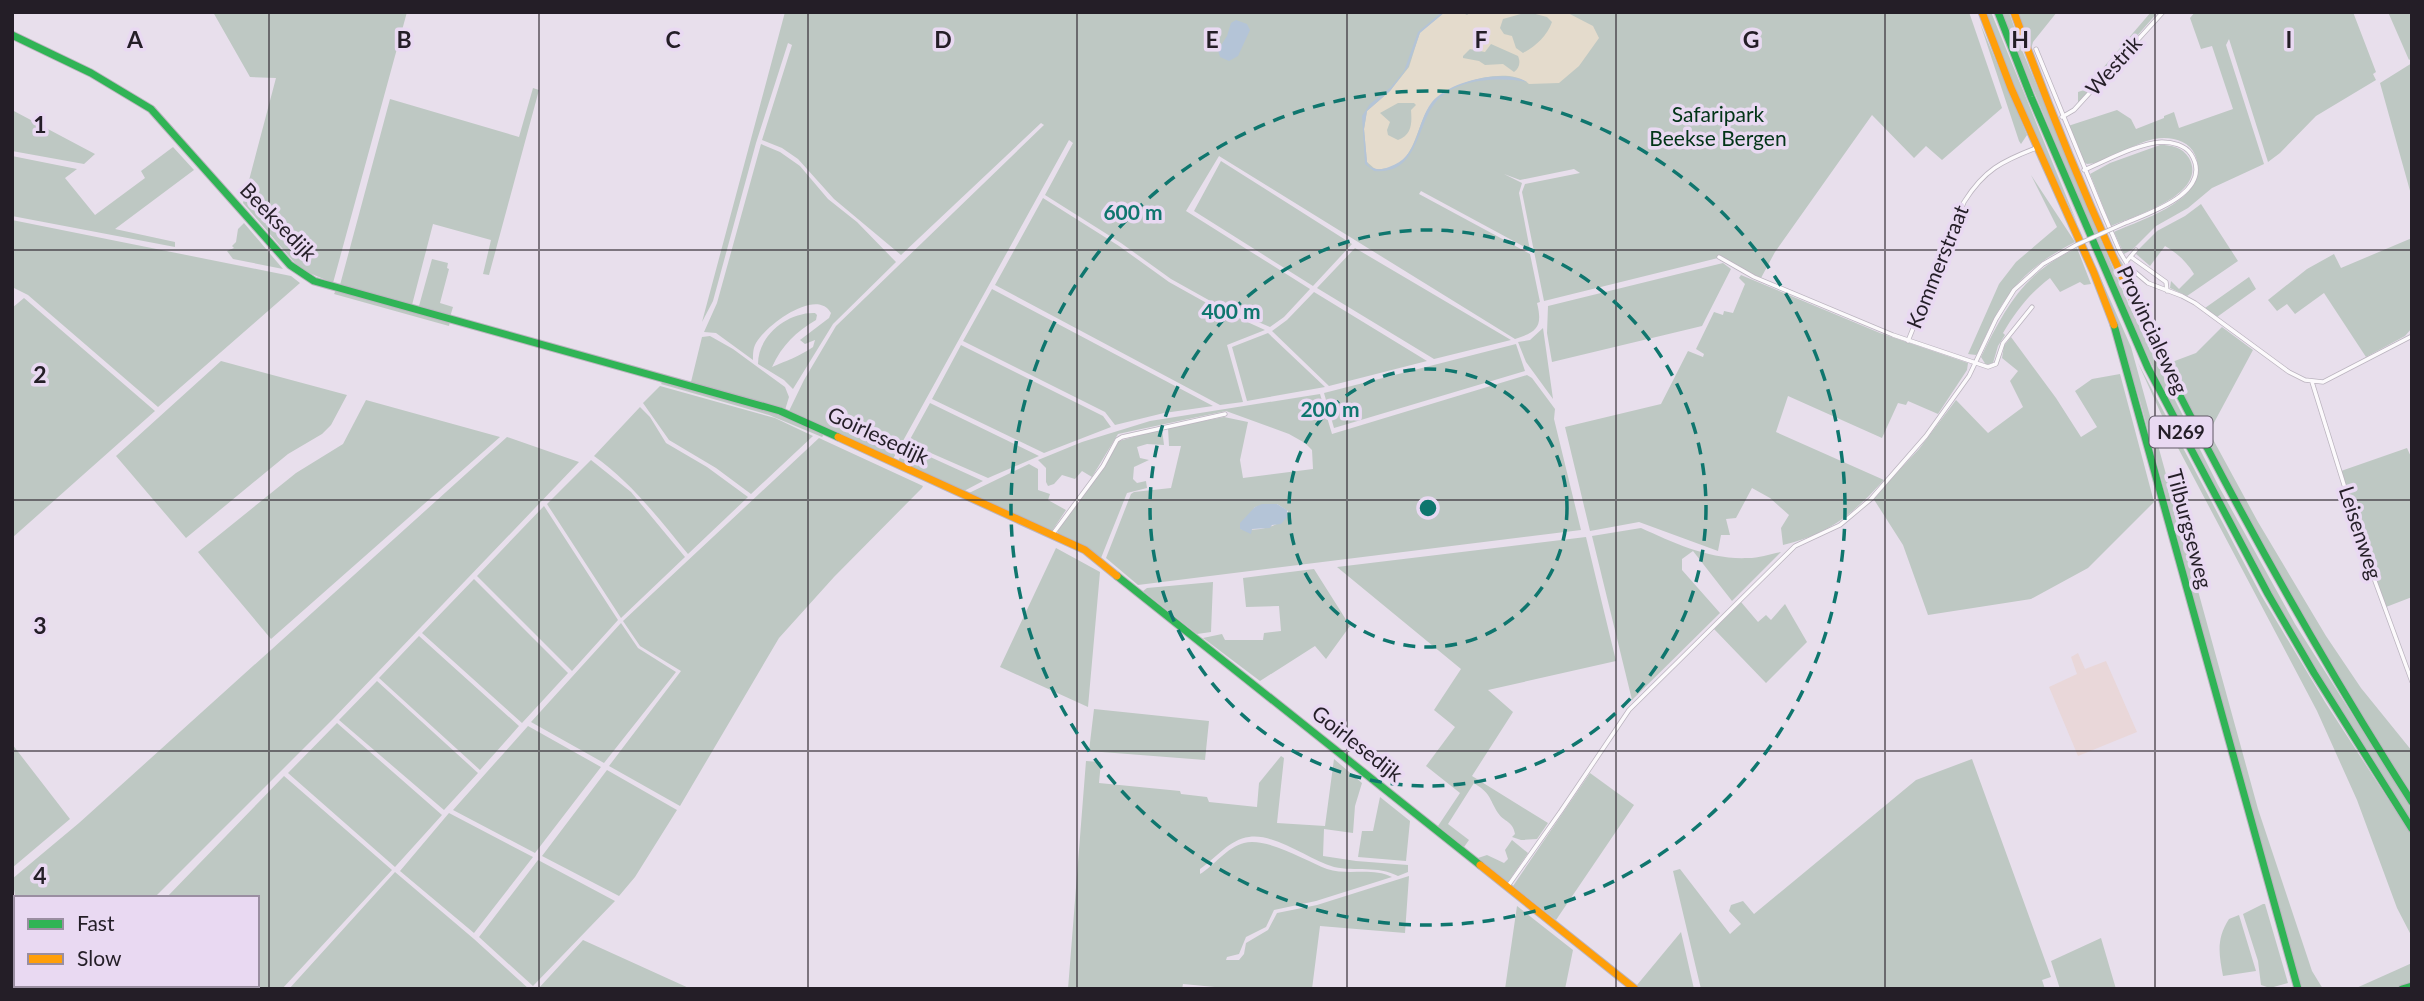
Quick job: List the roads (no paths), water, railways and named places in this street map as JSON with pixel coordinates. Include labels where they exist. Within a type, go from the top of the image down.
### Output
[{"type":"main road","name":"Tilburgseweg","points":[[1982,12],[1994,49],[2037,148],[2080,236],[2110,310],[2298,989]]},
{"type":"main road","name":"Provincialeweg","points":[[1997,12],[2148,368],[2274,605],[2412,829]]},
{"type":"main road","name":"Provincialeweg","points":[[2014,12],[2074,167],[2125,286],[2162,361],[2282,591],[2326,667],[2412,802]]},
{"type":"main road","name":"Beeksedijk","points":[[12,36],[91,73],[151,109],[290,265],[306,277],[323,284],[684,384]]},
{"type":"main road","name":"Goirlesedijk","points":[[684,384],[780,411],[1085,550],[1635,989]]},
{"type":"main road","points":[[2402,989],[2412,986]]},
{"type":"street","name":"Westrik","points":[[2062,117],[2074,110],[2163,12]]},
{"type":"street","points":[[2036,49],[2084,170],[2126,262],[2139,277],[2187,298],[2290,372],[2312,381],[2323,382],[2343,374],[2396,343],[2412,337]]},
{"type":"street","points":[[1508,886],[1629,709],[1795,545],[1840,525],[1871,499],[1926,436],[1976,363],[1996,319],[2014,290],[2043,264],[2076,245],[2182,196],[2190,188],[2195,172],[2190,152],[2174,143],[2162,142],[2147,145],[2084,170]]},
{"type":"street","name":"Kommerstraat","points":[[1908,341],[1964,202],[1975,184],[1994,167],[2037,148]]},
{"type":"street","points":[[2126,262],[2136,250]]},
{"type":"street","name":"Kommerstraat","points":[[1719,257],[1771,285],[1908,341],[1976,363]]},
{"type":"street","points":[[2131,257],[2166,282],[2167,291]]},
{"type":"street","points":[[1976,363],[1988,367],[1996,365],[2003,343],[2032,307]]},
{"type":"street","name":"Leisenweg","points":[[2312,381],[2368,562],[2412,682]]},
{"type":"street","points":[[1052,535],[1103,466],[1117,440],[1225,414]]},
{"type":"water","points":[[1445,12],[1420,33],[1408,67],[1390,91],[1367,111],[1364,129],[1369,166],[1376,169],[1386,168],[1406,156],[1432,102],[1451,88],[1491,77],[1505,76],[1527,82],[1478,81],[1454,88],[1435,103],[1408,158],[1388,170],[1374,171],[1365,164],[1362,116],[1370,104],[1391,87],[1404,71],[1418,32]]},
{"type":"water","points":[[1236,20],[1247,24],[1250,30],[1238,56],[1229,61],[1220,57],[1218,50],[1231,23]]},
{"type":"water","points":[[1277,504],[1287,510],[1287,517],[1281,524],[1272,525],[1270,528],[1252,529],[1251,534],[1240,529],[1240,523],[1255,507]]},
{"type":"park label","name":"Safaripark Beekse Bergen","points":[[1718,127]]}]
